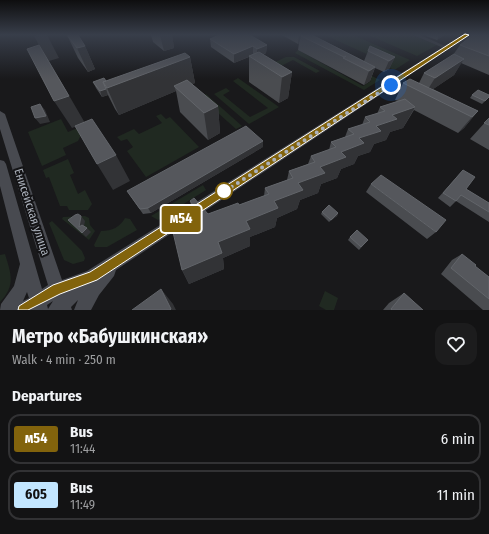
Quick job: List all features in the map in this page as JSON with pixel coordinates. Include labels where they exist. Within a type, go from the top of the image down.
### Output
[{"type":"main road","points":[[60,309],[93,276],[446,49]]},
{"type":"main road","name":"Енисейская улица","points":[[0,114],[56,289],[60,309]]},
{"type":"main road","name":"Енисейская улица","points":[[0,164],[39,306]]},
{"type":"main road","points":[[82,310],[93,289],[122,257]]},
{"type":"main road","points":[[7,310],[19,294],[24,280],[27,260]]},
{"type":"main road","points":[[24,310],[39,306],[56,289],[93,276]]},
{"type":"shaded area","points":[[316,49],[380,80],[364,90],[295,53],[298,50],[363,86],[371,81],[347,69]]},
{"type":"shaded area","points":[[357,49],[386,49],[410,60],[396,69],[392,69],[369,58],[371,56]]},
{"type":"shaded area","points":[[402,49],[429,49],[417,56]]},
{"type":"shaded area","points":[[286,57],[294,57],[320,71],[316,73],[293,60],[277,68],[271,64]]},
{"type":"shaded area","points":[[238,78],[279,107],[249,124],[214,94],[226,88],[230,91],[223,95],[250,117],[268,108],[233,81]]},
{"type":"shaded area","points":[[206,94],[242,126],[236,129],[200,97]]},
{"type":"shaded area","points":[[161,114],[166,119],[170,117],[199,147],[146,177],[127,151],[133,147],[127,139],[121,141],[117,137],[134,129],[139,134],[162,123],[156,116]]},
{"type":"shaded area","points":[[61,119],[68,132],[87,124],[78,141],[63,148],[66,155],[42,166],[28,132]]},
{"type":"shaded area","points":[[68,159],[74,173],[70,175],[78,194],[85,190],[92,204],[88,210],[69,210],[67,206],[60,206],[49,177],[46,178],[43,170]]},
{"type":"shaded area","points":[[203,185],[206,190],[158,220],[151,216]]},
{"type":"shaded area","points":[[85,216],[89,218],[90,225],[95,231],[89,240],[62,219],[63,217]]},
{"type":"shaded area","points":[[125,218],[130,219],[137,230],[107,247],[95,247],[94,245],[101,231],[115,228],[121,224]]},
{"type":"shaded area","points":[[52,221],[82,251],[85,258],[84,261],[73,264],[64,260],[49,223]]},
{"type":"shaded area","points":[[5,254],[11,279],[8,290],[0,302],[0,255]]},
{"type":"shaded area","points":[[325,291],[338,298],[334,310],[326,310],[319,306]]},
{"type":"building","points":[[27,49],[42,49],[69,96],[54,101]]},
{"type":"building","points":[[227,49],[245,49],[234,54]]},
{"type":"building","points":[[329,49],[340,49],[375,67],[369,71],[343,58],[346,56],[344,57]]},
{"type":"building","points":[[369,49],[378,49],[395,57],[389,61],[368,51]]},
{"type":"building","points":[[472,49],[489,49],[489,56]]},
{"type":"building","points":[[259,52],[292,72],[282,77],[249,56]]},
{"type":"building","points":[[185,53],[190,57],[107,88],[103,82]]},
{"type":"building","points":[[454,54],[464,59],[435,78],[424,73]]},
{"type":"building","points":[[104,78],[106,81],[103,82],[106,89],[100,91],[93,82]]},
{"type":"building","points":[[410,79],[478,111],[472,117],[403,83]]},
{"type":"building","points":[[187,80],[218,106],[204,113],[174,86]]},
{"type":"building","points":[[478,90],[489,95],[485,101],[472,95]]},
{"type":"building","points":[[405,99],[415,107],[392,115],[397,119],[376,126],[381,131],[359,138],[364,143],[341,152],[346,157],[320,167],[325,173],[298,183],[303,190],[274,201],[278,208],[246,221],[250,229],[218,242],[222,253],[182,270],[172,228],[202,217],[190,201],[194,198],[208,214],[269,194],[265,188],[293,178],[289,171],[315,162],[311,156],[336,147],[331,142],[354,134],[348,129],[370,122],[365,117],[385,111],[380,107]]},
{"type":"building","points":[[40,104],[46,116],[35,118],[31,107]]},
{"type":"building","points":[[489,118],[489,125],[484,123]]},
{"type":"building","points":[[92,119],[116,155],[97,164],[75,126]]},
{"type":"building","points":[[246,126],[263,141],[148,208],[140,209],[127,191]]},
{"type":"building","points":[[463,170],[475,177],[466,189],[489,203],[489,212],[461,195],[456,201],[443,193]]},
{"type":"building","points":[[381,175],[446,220],[436,232],[371,184]]},
{"type":"building","points":[[329,205],[338,213],[331,220],[322,212]]},
{"type":"building","points":[[78,214],[81,216],[79,227],[82,225],[87,228],[82,233],[68,220]]},
{"type":"building","points":[[357,230],[368,240],[361,247],[350,237]]},
{"type":"building","points":[[462,254],[489,277],[489,299],[451,268]]},
{"type":"building","points":[[161,289],[171,309],[170,310],[132,310]]},
{"type":"building","points":[[404,293],[423,310],[392,310],[391,309]]},
{"type":"bus line","name":"м54","points":[[24,310],[56,289],[93,276],[445,49]]},
{"type":"route","points":[[224,191],[222,193],[391,85]]}]
